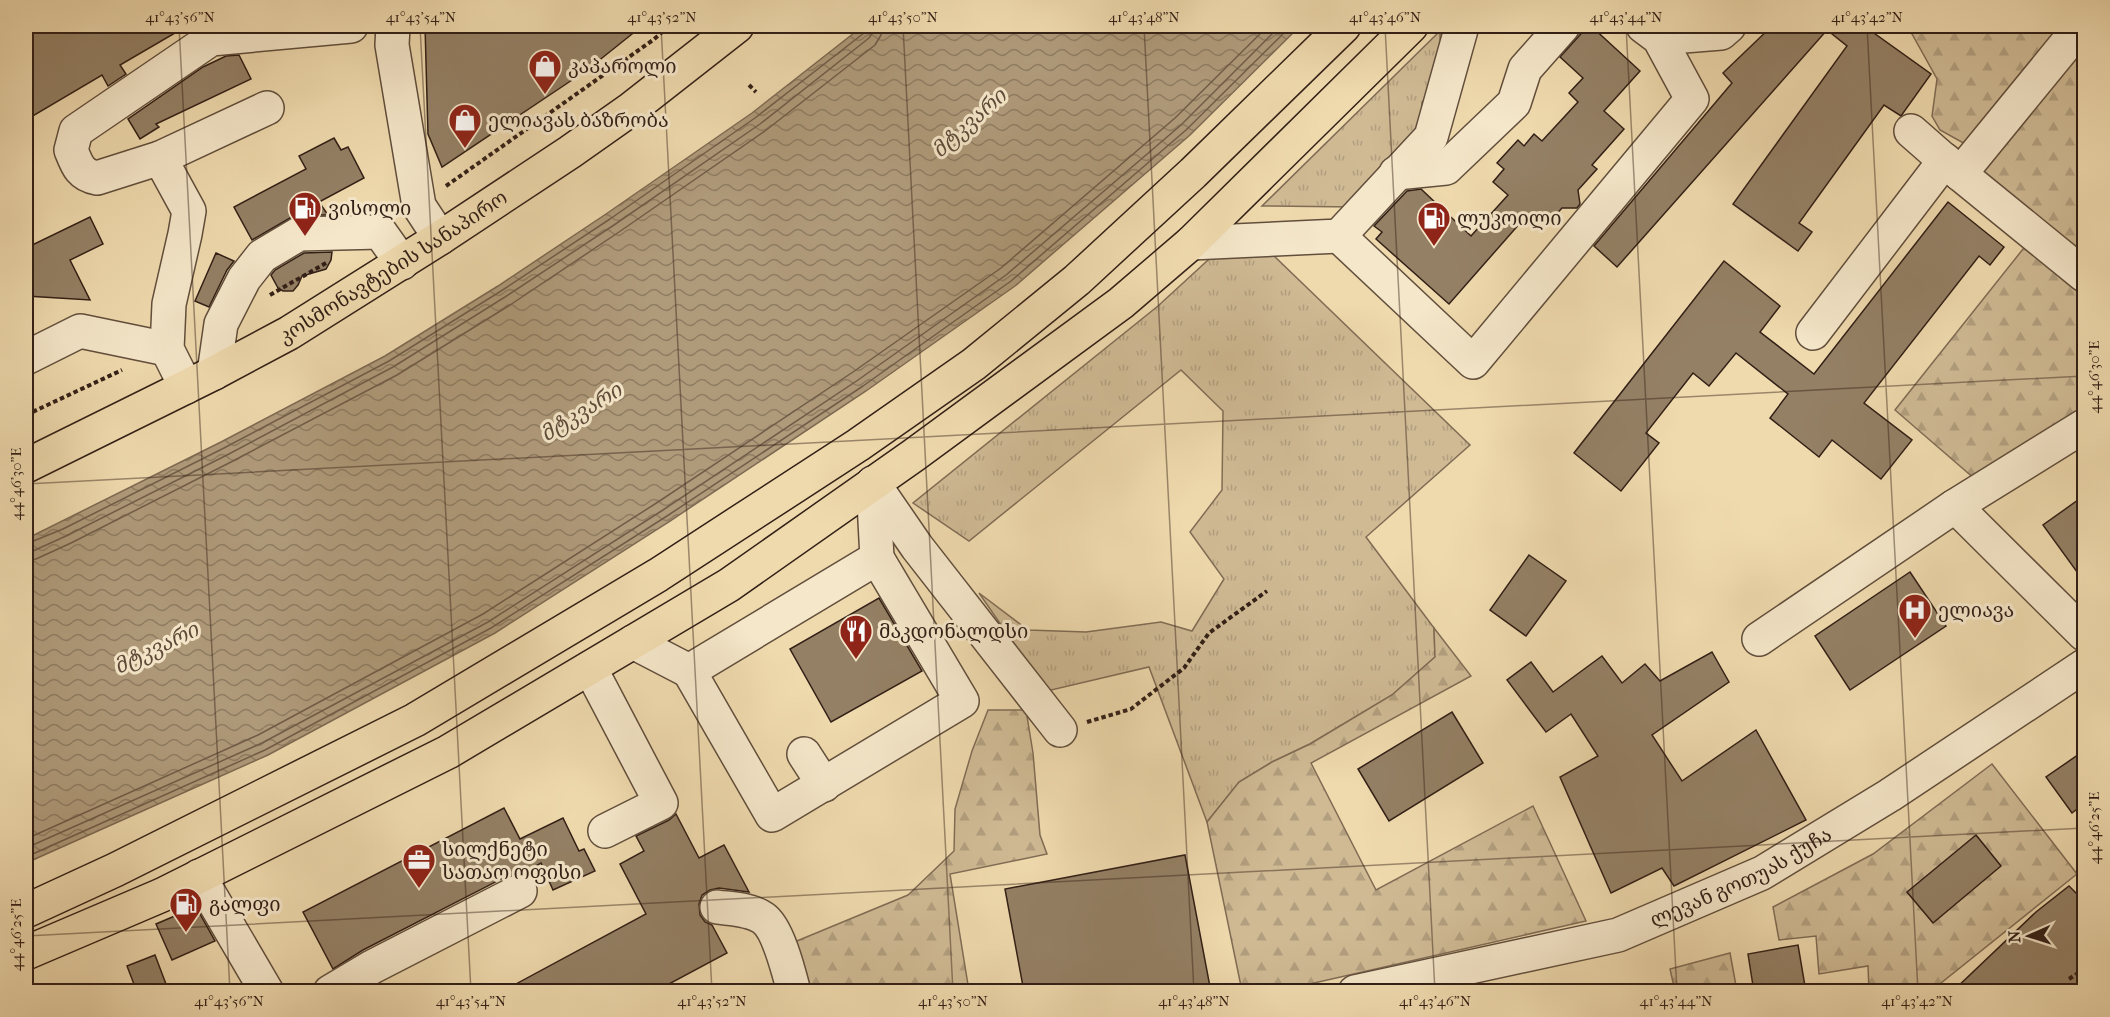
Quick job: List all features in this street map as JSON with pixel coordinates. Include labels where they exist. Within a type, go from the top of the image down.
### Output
[{"type":"main road","name":"კოსმონავტების სანაპირო","points":[[26,466],[289,333],[402,263],[631,109],[737,26]]},
{"type":"main road","points":[[26,911],[116,870],[415,720],[658,575],[858,444],[974,364],[1077,280],[1194,173],[1344,26]]},
{"type":"main road","points":[[26,953],[162,895],[448,752],[729,585],[1006,389],[1121,303],[1191,243],[1411,26]]},
{"type":"street","points":[[267,108],[160,158],[97,178],[89,177],[81,171],[71,150],[76,131],[211,39],[351,26]]},
{"type":"street","points":[[393,26],[392,45],[419,206],[440,238]]},
{"type":"street","points":[[1191,243],[1339,236],[1431,136],[1462,26]]},
{"type":"street","points":[[1396,173],[1446,168],[1514,103],[1525,69],[1563,26]]},
{"type":"street","points":[[1651,32],[1721,33],[1729,26]]},
{"type":"street","points":[[2050,63],[2052,26]]},
{"type":"street","points":[[1813,333],[1952,167],[2050,63],[2081,26]]},
{"type":"street","points":[[1339,236],[1473,362],[1692,99],[1651,32]]},
{"type":"street","points":[[1911,131],[1952,167],[2082,267]]},
{"type":"street","points":[[160,158],[189,211],[169,304],[167,349]]},
{"type":"street","points":[[26,358],[80,331],[167,349],[200,380],[221,324],[244,279],[262,256],[299,234],[380,232],[402,263]]},
{"type":"street","points":[[1759,639],[1955,506],[2085,426]]},
{"type":"street","points":[[633,642],[689,671],[772,815],[962,701],[877,558],[873,483]]},
{"type":"street","points":[[873,483],[917,547],[1060,730]]},
{"type":"street","points":[[1955,506],[2085,634]]},
{"type":"street","points":[[689,671],[877,558]]},
{"type":"street","name":"ლევან გოთუას ქუჩა","points":[[1355,992],[1618,935],[1762,873],[1890,795],[2085,666]]},
{"type":"street","points":[[590,668],[661,803],[605,831]]},
{"type":"street","points":[[804,754],[824,785]]},
{"type":"street","points":[[199,876],[267,992]]},
{"type":"street","points":[[330,992],[372,967],[520,891]]},
{"type":"street","points":[[717,907],[742,909],[764,918],[778,940],[794,992]]},
{"type":"path","points":[[749,85],[756,92]]},
{"type":"path","points":[[1060,730],[1131,709],[1184,668],[1209,633],[1267,591]]},
{"type":"path","points":[[2070,979],[2081,970],[2085,975]]},
{"type":"green space","points":[[1903,26],[2063,26],[1967,145],[1940,130],[1932,116],[1937,79],[1912,34]]},
{"type":"green space","points":[[1440,31],[1441,84],[1422,102],[1423,133],[1355,207],[1262,206]]},
{"type":"green space","points":[[2084,39],[2084,248],[2079,254],[1977,169]]},
{"type":"green space","points":[[1244,227],[1470,445],[1366,537],[1434,628],[1435,657],[1392,695],[1310,744],[1272,762],[1239,782],[1207,822],[1149,667],[1047,691],[979,593],[1028,630],[1086,632],[1161,622],[1192,631],[1224,579],[1190,532],[1222,490],[1223,411],[1181,370],[969,541],[913,503],[1158,306]]},
{"type":"green space","points":[[2027,244],[2084,293],[2084,413],[1975,479],[1895,410]]},
{"type":"green space","points":[[1434,628],[1471,676],[1311,763],[1376,890],[1533,806],[1586,921],[1279,991],[1242,991],[1207,822],[1239,782],[1272,762],[1310,744],[1392,695],[1435,657]]},
{"type":"green space","points":[[988,710],[1026,710],[1033,753],[1040,835],[1047,854],[950,874],[969,991],[807,991],[792,943],[908,895],[954,851],[955,809],[972,751]]},
{"type":"green space","points":[[1992,764],[2077,874],[1931,991],[1869,991],[1868,966],[1819,974],[1816,936],[1779,940],[1773,907],[1873,854]]},
{"type":"green space","points":[[1730,953],[1737,991],[1675,991],[1670,969]]},
{"type":"water","name":"მტკვარი","points":[[863,26],[1300,26],[1190,135],[1015,286],[866,391],[670,521],[495,633],[268,755],[26,863],[26,539],[221,442],[385,356],[498,286],[606,214],[752,113]]},
{"type":"building","points":[[26,26],[187,26],[120,65],[126,74],[108,86],[102,75],[26,120]]},
{"type":"building","name":"ელიავას ბაზრობა","points":[[425,26],[642,26],[587,70],[442,167],[428,134]]},
{"type":"building","points":[[1588,26],[1591,26],[1640,71],[1604,111],[1624,129],[1592,165],[1597,169],[1578,190],[1580,204],[1577,208],[1562,208],[1544,228],[1528,214],[1449,304],[1376,239],[1382,232],[1374,226],[1407,191],[1421,189],[1471,236],[1508,195],[1493,182],[1504,169],[1497,163],[1518,140],[1524,146],[1534,134],[1542,141],[1578,102],[1569,93],[1583,78],[1560,57]]},
{"type":"building","points":[[1772,26],[1864,26],[1931,74],[1901,116],[1884,105],[1799,223],[1812,232],[1798,251],[1733,204],[1847,46],[1827,30],[1617,267],[1594,246],[1732,83],[1723,73]]},
{"type":"building","points":[[239,55],[251,79],[156,124],[159,127],[140,139],[128,119],[203,67],[226,56]]},
{"type":"building","points":[[334,138],[341,150],[348,147],[364,178],[319,202],[328,215],[299,215],[252,240],[234,207],[306,169],[299,156]]},
{"type":"building","points":[[1948,202],[2004,247],[1990,265],[1979,256],[1864,403],[1912,440],[1881,479],[1832,440],[1819,457],[1770,418],[1788,394],[1736,353],[1709,386],[1693,373],[1646,433],[1659,443],[1621,491],[1574,453],[1724,261],[1780,306],[1760,332],[1814,374]]},
{"type":"building","points":[[90,217],[103,244],[70,260],[90,300],[26,296],[26,248]]},
{"type":"building","points":[[332,252],[326,269],[302,276],[293,291],[283,291],[278,288],[271,275],[275,270],[304,253]]},
{"type":"building","points":[[216,253],[234,261],[227,270],[209,307],[195,301]]},
{"type":"building","points":[[2085,495],[2085,583],[2043,525]]},
{"type":"building","points":[[1529,555],[1566,581],[1526,636],[1490,610]]},
{"type":"building","points":[[1910,572],[1946,626],[1850,690],[1815,636]]},
{"type":"building","name":"მაკდონალდსი","points":[[879,598],[922,671],[831,722],[790,649]]},
{"type":"building","points":[[1712,652],[1729,682],[1652,735],[1682,781],[1756,730],[1806,820],[1674,886],[1662,868],[1611,893],[1560,777],[1598,756],[1571,714],[1546,732],[1507,680],[1531,662],[1553,692],[1602,656],[1622,683],[1645,664],[1660,681]]},
{"type":"building","points":[[1452,712],[1483,763],[1389,821],[1358,769]]},
{"type":"building","points":[[2085,750],[2085,803],[2072,813],[2046,777]]},
{"type":"building","name":"სილქნეტი სათაო ოფისი","points":[[504,808],[520,839],[563,818],[579,851],[584,849],[595,871],[553,890],[541,863],[523,873],[511,874],[363,950],[333,969],[303,912]]},
{"type":"building","points":[[676,814],[699,858],[724,845],[749,892],[719,888],[702,895],[699,904],[700,915],[705,922],[712,925],[727,953],[654,992],[501,992],[646,914],[620,864],[644,851],[636,836],[669,820]]},
{"type":"building","points":[[1976,835],[2001,866],[1933,923],[1907,892]]},
{"type":"building","points":[[1185,855],[1211,992],[1024,992],[1005,889]]},
{"type":"building","points":[[2069,886],[2085,902],[2085,992],[1952,992],[2036,912]]},
{"type":"building","name":"გალფი","points":[[196,907],[215,941],[172,960],[156,924]]},
{"type":"building","points":[[1798,945],[1806,992],[1754,992],[1748,954]]},
{"type":"building","points":[[155,955],[169,992],[137,992],[127,966]]},
{"type":"place","name":"კაპაროლი","points":[[545,95]]},
{"type":"place","name":"ელიავას ბაზრობა","points":[[465,149]]},
{"type":"place","name":"ვისოლი","points":[[305,237]]},
{"type":"place","name":"ლუკოილი","points":[[1434,247]]},
{"type":"place","name":"ელიავა","points":[[1915,639]]},
{"type":"place","name":"მაკდონალდსი","points":[[856,660]]},
{"type":"place","name":"სილქნეტი სათაო ოფისი","points":[[419,889]]},
{"type":"place","name":"გალფი","points":[[186,933]]}]
